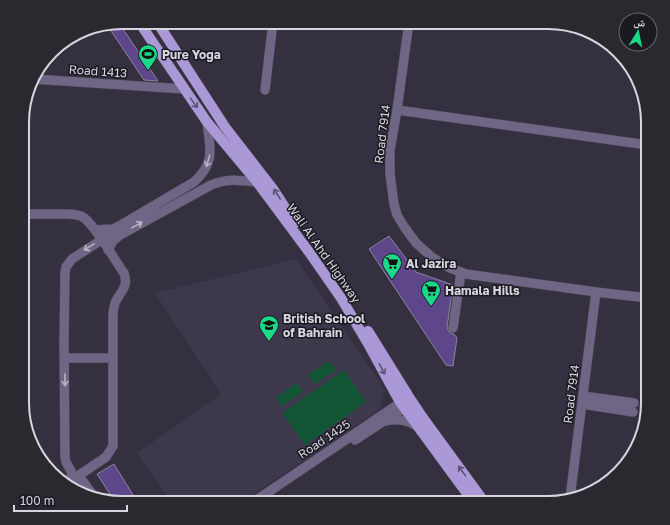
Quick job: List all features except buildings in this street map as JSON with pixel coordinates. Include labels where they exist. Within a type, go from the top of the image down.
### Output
[{"type":"main road","name":"Wali Al Ahd Highway","points":[[146,29],[207,122],[300,235]]},
{"type":"main road","name":"Wali Al Ahd Highway","points":[[162,29],[225,127],[273,189],[370,347],[407,402],[480,496]]},
{"type":"main road","points":[[167,29],[170,42]]},
{"type":"main road","name":"Wali Al Ahd Highway","points":[[407,402],[419,428],[469,496]]},
{"type":"street","points":[[265,90],[272,29]]},
{"type":"street","name":"Road 7914","points":[[408,29],[390,150],[390,174],[397,215],[404,228],[416,243],[433,258],[450,268],[466,274],[641,297]]},
{"type":"street","name":"Road 1413","points":[[40,79],[184,89]]},
{"type":"street","points":[[397,110],[641,144]]},
{"type":"street","points":[[96,230],[113,229],[121,225],[194,182],[203,174],[208,164],[210,153],[207,122]]},
{"type":"street","points":[[108,250],[120,235],[210,184],[236,180],[257,182]]},
{"type":"street","points":[[194,182],[199,191]]},
{"type":"street","points":[[29,214],[82,216],[96,230],[124,273],[126,284],[116,303],[114,311],[113,446],[106,457],[72,480]]},
{"type":"street","points":[[72,480],[72,474],[65,457],[65,272],[66,267],[72,259],[102,240],[121,225]]},
{"type":"street","points":[[453,328],[461,272]]},
{"type":"street","name":"Road 7914","points":[[570,493],[596,292]]},
{"type":"street","points":[[64,358],[113,358]]},
{"type":"street","points":[[582,400],[633,408]]},
{"type":"street","name":"Road 1425","points":[[271,496],[383,422],[407,402]]},
{"type":"street","name":"Road 1425","points":[[263,496],[407,402]]},
{"type":"street","points":[[383,422],[390,420],[406,421],[413,423],[419,428]]},
{"type":"street","points":[[87,470],[88,480],[92,491]]},
{"type":"street","points":[[72,480],[82,481],[90,490]]},
{"type":"shaded area","name":"British School of Bahrain","points":[[296,259],[385,390],[379,410],[250,496],[167,496],[137,453],[221,394],[155,293]]},
{"type":"green space","points":[[329,361],[336,370],[315,384],[308,375]]},
{"type":"green space","points":[[344,370],[366,402],[305,445],[282,413]]},
{"type":"green space","points":[[297,383],[303,392],[282,406],[276,397]]},
{"type":"place","name":"Pure Yoga","points":[[148,71]]},
{"type":"place","name":"Al Jazira","points":[[392,280]]},
{"type":"place","name":"Hamala Hills","points":[[431,307]]},
{"type":"place","name":"British School of Bahrain","points":[[269,342]]}]
